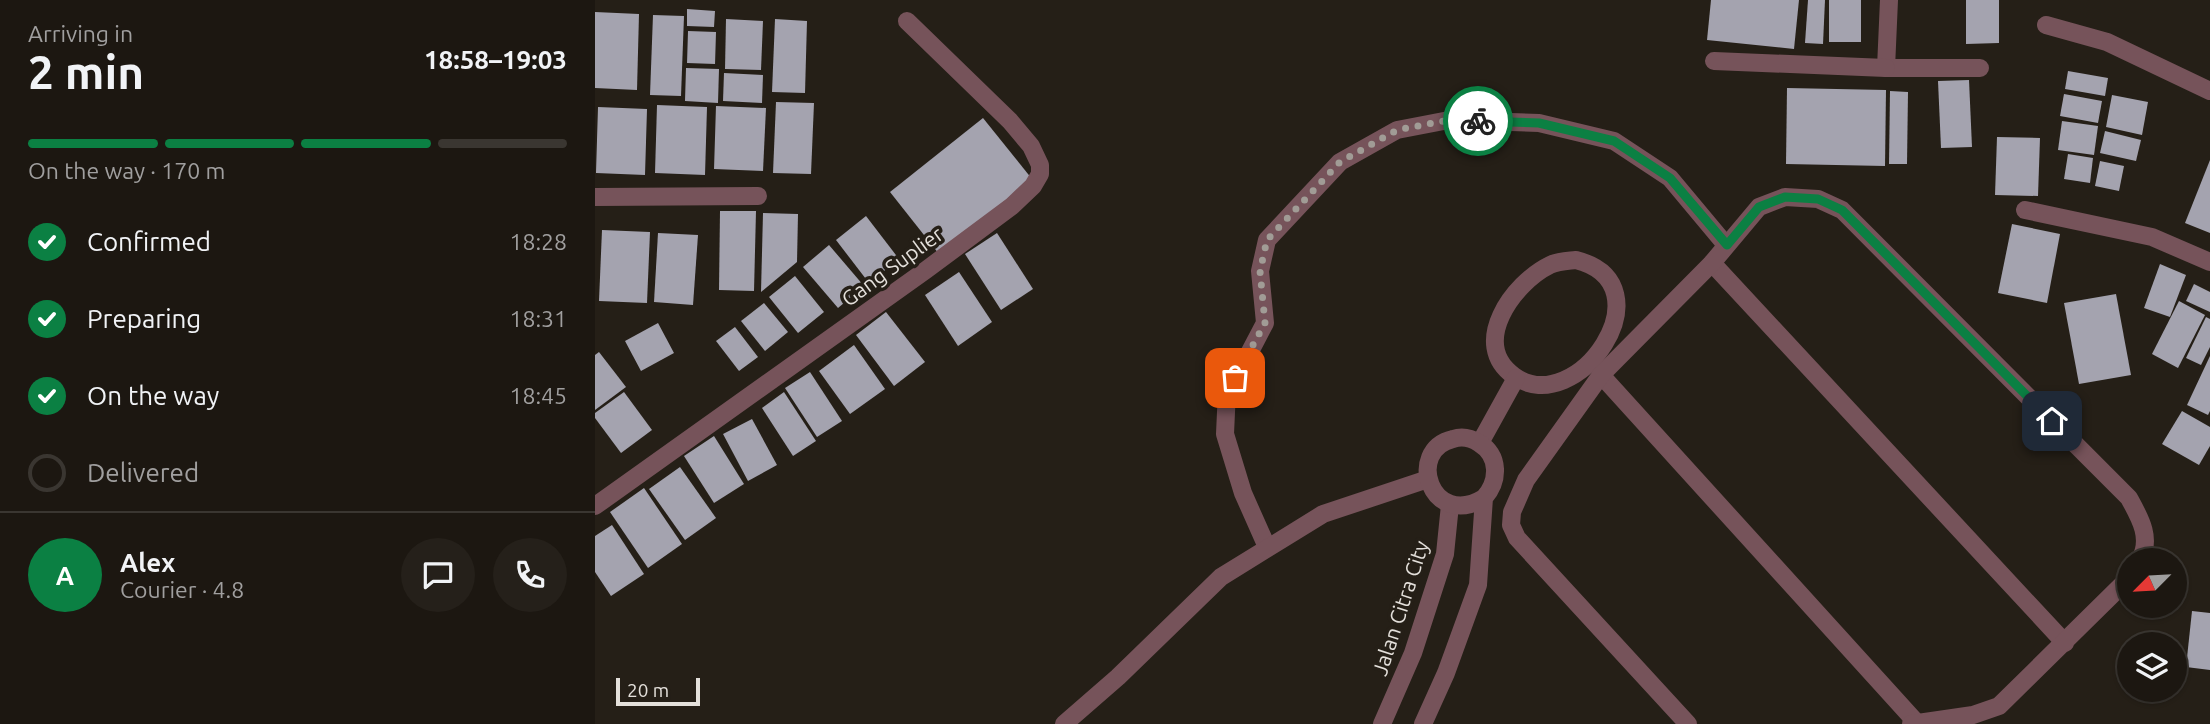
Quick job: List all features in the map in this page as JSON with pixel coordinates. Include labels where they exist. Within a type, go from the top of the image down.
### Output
[{"type":"street","points":[[1886,68],[1889,0]]},
{"type":"street","name":"Gang Suplier","points":[[596,504],[926,270],[1012,206],[1033,186],[1040,174],[1040,165],[1031,146],[1010,121],[907,21]]},
{"type":"street","points":[[2046,25],[2107,42],[2210,91]]},
{"type":"street","points":[[1714,61],[1886,68],[1980,68]]},
{"type":"street","points":[[1267,547],[1243,493],[1225,434],[1227,390],[1244,365],[1265,323],[1260,271],[1267,240],[1340,162],[1397,130],[1436,122],[1449,120],[1539,123],[1614,141],[1625,148],[1670,178],[1727,245]]},
{"type":"street","points":[[595,197],[758,196]]},
{"type":"street","points":[[1688,724],[1517,538],[1511,525],[1512,512],[1526,480],[1601,375],[1712,263],[1759,207],[1785,197],[1818,199],[1842,210],[2129,498],[2144,527],[2145,548]]},
{"type":"street","points":[[2025,210],[2152,237],[2210,262]]},
{"type":"street","points":[[1562,261],[1588,263],[1600,271],[1609,280],[1617,306],[1616,319],[1600,351],[1576,373],[1550,385],[1536,385],[1516,378],[1503,365],[1495,340],[1501,314],[1512,299],[1537,274],[1562,261]]},
{"type":"street","points":[[1712,263],[2065,643]]},
{"type":"street","points":[[1601,375],[1913,723],[1973,715],[1999,706],[2117,591]]},
{"type":"street","points":[[1480,443],[1516,378]]},
{"type":"street","points":[[1461,437],[1480,443],[1491,454],[1495,466],[1496,478],[1492,489],[1474,504],[1450,505],[1432,490],[1428,479],[1431,455],[1449,439],[1461,437]]},
{"type":"street","points":[[1064,724],[1118,677],[1221,577],[1323,514],[1428,479]]},
{"type":"street","points":[[1423,724],[1446,673],[1478,585],[1484,498]]},
{"type":"street","name":"Jalan Citra City","points":[[1382,724],[1413,653],[1445,554],[1450,505]]},
{"type":"building","points":[[1711,0],[1799,0],[1794,49],[1707,40]]},
{"type":"building","points":[[1808,0],[1825,0],[1823,44],[1805,43]]},
{"type":"building","points":[[1829,0],[1861,0],[1861,42],[1829,42]]},
{"type":"building","points":[[1966,0],[1999,0],[1999,43],[1966,44]]},
{"type":"building","points":[[687,9],[715,11],[714,27],[687,26]]},
{"type":"building","points":[[595,12],[639,14],[637,90],[595,88]]},
{"type":"building","points":[[653,15],[684,16],[681,96],[650,95]]},
{"type":"building","points":[[726,19],[763,21],[761,70],[725,69]]},
{"type":"building","points":[[775,19],[807,21],[805,93],[772,92]]},
{"type":"building","points":[[688,31],[716,32],[715,64],[687,63]]},
{"type":"building","points":[[686,68],[719,69],[718,103],[685,101]]},
{"type":"building","points":[[2068,71],[2108,78],[2105,96],[2065,89]]},
{"type":"building","points":[[724,73],[763,75],[762,103],[723,101]]},
{"type":"building","points":[[1969,80],[1972,147],[1941,148],[1938,81]]},
{"type":"building","points":[[1787,88],[1886,90],[1885,166],[1786,164]]},
{"type":"building","points":[[1890,91],[1908,92],[1907,164],[1889,164]]},
{"type":"building","points":[[2064,94],[2102,101],[2098,123],[2060,116]]},
{"type":"building","points":[[2112,95],[2148,102],[2142,135],[2106,127]]},
{"type":"building","points":[[776,102],[814,103],[811,174],[773,173]]},
{"type":"building","points":[[657,105],[707,107],[705,175],[655,173]]},
{"type":"building","points":[[716,106],[766,108],[763,171],[714,169]]},
{"type":"building","points":[[598,107],[647,109],[645,175],[596,173]]},
{"type":"building","points":[[983,118],[1032,179],[939,254],[890,192]]},
{"type":"building","points":[[2062,121],[2098,126],[2094,155],[2058,150]]},
{"type":"building","points":[[2105,131],[2141,140],[2136,161],[2100,153]]},
{"type":"building","points":[[1997,137],[2040,138],[2038,196],[1995,195]]},
{"type":"building","points":[[2068,154],[2093,158],[2090,183],[2064,179]]},
{"type":"building","points":[[2210,160],[2210,233],[2185,223]]},
{"type":"building","points":[[2100,161],[2124,166],[2119,191],[2095,186]]},
{"type":"building","points":[[720,211],[756,211],[754,291],[719,290]]},
{"type":"building","points":[[763,213],[798,214],[797,262],[761,292]]},
{"type":"building","points":[[866,216],[899,259],[869,283],[836,240]]},
{"type":"building","points":[[2012,224],[2060,234],[2047,303],[1998,293]]},
{"type":"building","points":[[602,230],[650,232],[647,303],[599,301]]},
{"type":"building","points":[[658,233],[698,235],[693,305],[654,302]]},
{"type":"building","points":[[997,233],[1033,289],[1001,310],[965,254]]},
{"type":"building","points":[[829,245],[864,286],[838,308],[803,267]]},
{"type":"building","points":[[2160,264],[2186,275],[2170,317],[2144,308]]},
{"type":"building","points":[[959,272],[992,322],[958,346],[925,295]]},
{"type":"building","points":[[795,276],[824,312],[798,333],[769,297]]},
{"type":"building","points":[[2194,284],[2210,292],[2210,312],[2186,301]]},
{"type":"building","points":[[2116,294],[2131,375],[2079,384],[2064,303]]},
{"type":"building","points":[[2179,301],[2205,315],[2178,368],[2152,354]]},
{"type":"building","points":[[764,303],[788,332],[765,351],[741,321]]},
{"type":"building","points":[[886,312],[925,362],[894,386],[856,335]]},
{"type":"building","points":[[2206,317],[2210,319],[2210,347],[2201,365],[2186,358]]},
{"type":"building","points":[[658,323],[674,353],[641,371],[625,341]]},
{"type":"building","points":[[735,327],[758,357],[739,371],[716,341]]},
{"type":"building","points":[[854,345],[885,389],[850,414],[819,371]]},
{"type":"building","points":[[599,352],[626,387],[595,410],[595,355]]},
{"type":"building","points":[[2210,356],[2210,411],[2208,415],[2187,405]]},
{"type":"building","points":[[810,372],[842,421],[817,437],[785,388]]},
{"type":"building","points":[[624,392],[652,430],[621,453],[595,418],[595,413]]},
{"type":"building","points":[[784,392],[816,441],[793,456],[762,408]]},
{"type":"building","points":[[2182,411],[2210,427],[2210,446],[2199,465],[2162,444]]},
{"type":"building","points":[[752,419],[777,465],[748,481],[723,434]]},
{"type":"building","points":[[714,436],[744,484],[714,503],[684,456]]},
{"type":"building","points":[[680,467],[716,518],[685,540],[649,489]]},
{"type":"building","points":[[644,488],[682,544],[648,568],[610,512]]},
{"type":"building","points":[[612,525],[644,574],[611,596],[595,572],[595,536]]},
{"type":"building","points":[[2192,611],[2210,613],[2210,670],[2187,667]]},
{"type":"way so far","points":[[1235,378],[1265,323],[1260,271],[1267,240],[1340,162],[1397,130],[1449,120],[1478,121]]},
{"type":"route","points":[[1478,121],[1539,123],[1614,141],[1670,178],[1727,245],[1759,207],[1785,197],[1818,199],[1842,210],[2052,421]]}]
